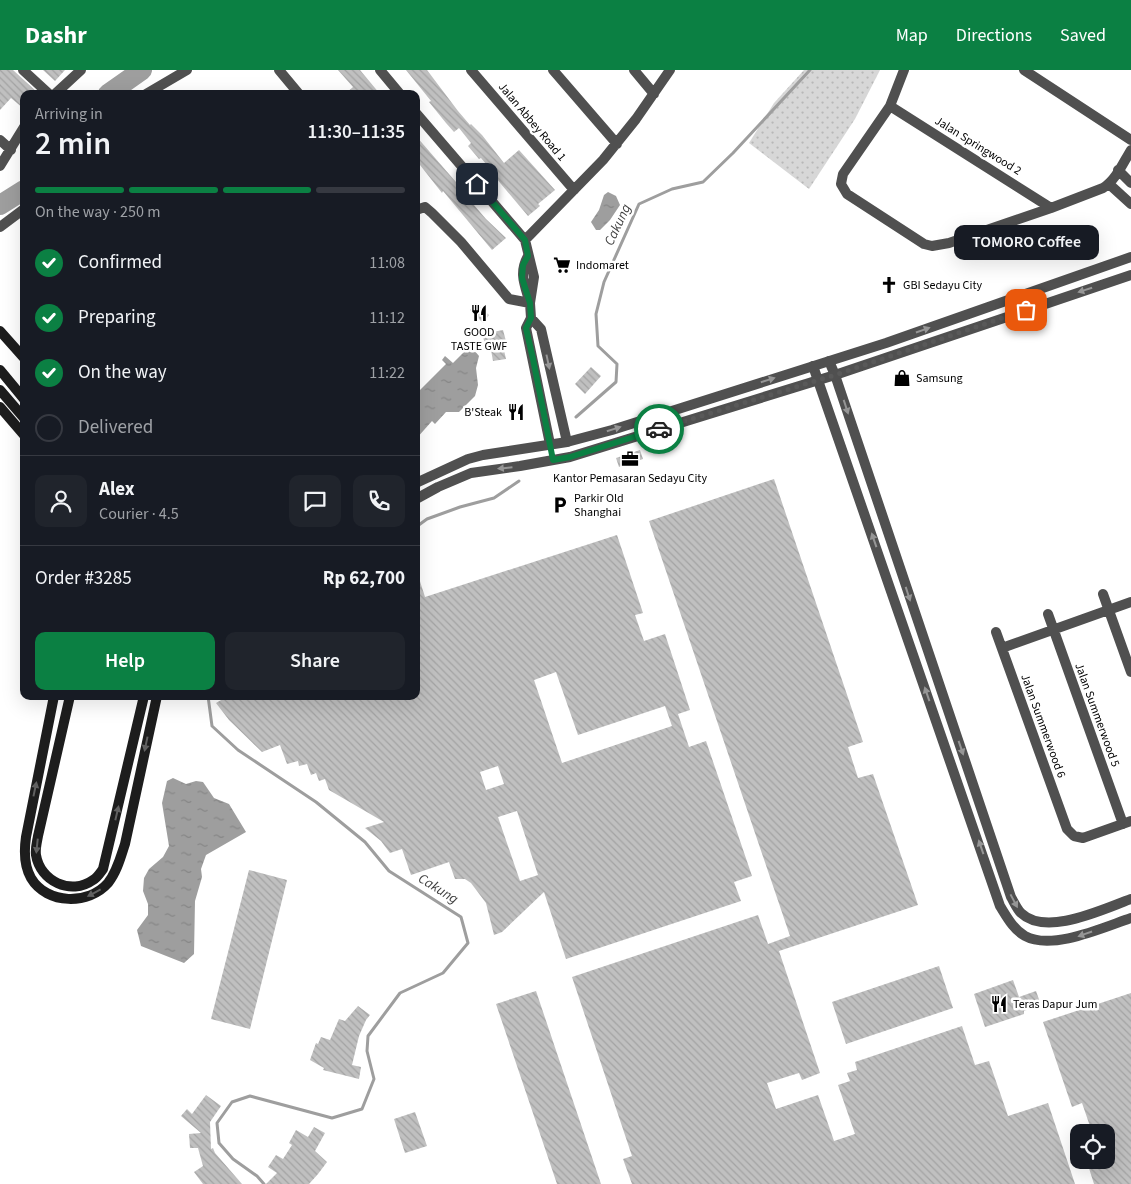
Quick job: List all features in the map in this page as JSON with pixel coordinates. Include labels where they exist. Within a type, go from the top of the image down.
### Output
[{"type":"main road","points":[[0,332],[20,354]]},
{"type":"main road","points":[[0,370],[20,394]]},
{"type":"main road","points":[[0,390],[20,413]]},
{"type":"main road","points":[[0,407],[20,430]]},
{"type":"main road","points":[[53,700],[26,837],[24,857],[30,876],[40,888],[50,895],[70,899],[86,897],[101,889],[110,880],[119,861],[125,844],[156,700]]},
{"type":"main road","points":[[69,700],[38,836],[36,854],[42,871],[48,879],[57,884],[77,886],[94,880],[103,869],[143,700]]},
{"type":"street","points":[[23,70],[45,90]]},
{"type":"street","points":[[59,90],[81,70]]},
{"type":"street","points":[[153,90],[187,70]]},
{"type":"street","points":[[279,70],[296,90]]},
{"type":"street","points":[[380,70],[397,90]]},
{"type":"street","name":"Jalan Abbey Road 1","points":[[471,70],[574,190]]},
{"type":"street","points":[[553,70],[616,144]]},
{"type":"street","points":[[634,70],[654,94]]},
{"type":"street","points":[[525,240],[603,160],[670,70]]},
{"type":"street","points":[[904,70],[890,106],[843,174],[841,184],[847,194],[924,244],[932,246],[949,242],[1052,208],[1103,188],[1109,184],[1131,150]]},
{"type":"street","points":[[1024,70],[1131,140]]},
{"type":"street","name":"Jalan Springwood 2","points":[[890,106],[1052,208]]},
{"type":"street","points":[[420,118],[525,240],[534,277],[530,303],[531,318],[526,328],[553,460]]},
{"type":"street","points":[[0,166],[20,134]]},
{"type":"street","points":[[0,140],[11,150]]},
{"type":"street","points":[[1118,170],[1131,183]]},
{"type":"street","points":[[1109,184],[1131,204]]},
{"type":"street","points":[[420,209],[425,207],[461,242],[509,299],[530,303]]},
{"type":"street","points":[[0,227],[20,212]]},
{"type":"street","points":[[420,481],[468,459],[483,455],[566,442],[612,430],[829,361],[1131,257]]},
{"type":"street","points":[[420,497],[471,473],[570,457],[835,375],[1131,275]]},
{"type":"street","points":[[531,318],[542,329],[570,457]]},
{"type":"street","points":[[829,361],[1011,897],[1020,913],[1031,920],[1045,923],[1064,922],[1131,899]]},
{"type":"street","points":[[813,366],[1000,906],[1012,924],[1026,936],[1044,940],[1072,938],[1131,918]]},
{"type":"street","points":[[1103,594],[1131,672]]},
{"type":"street","points":[[1002,648],[1131,602]]},
{"type":"street","name":"Jalan Summerwood 5","points":[[1048,614],[1127,823]]},
{"type":"street","name":"Jalan Summerwood 6","points":[[996,632],[1067,829],[1074,836],[1083,838],[1127,823]]},
{"type":"street","points":[[910,644],[923,638]]},
{"type":"shaded area","points":[[804,70],[880,70],[855,119],[809,189],[749,143],[774,103]]},
{"type":"water","points":[[608,192],[616,196],[620,205],[610,220],[600,230],[596,230],[591,222],[599,210],[604,195]]},
{"type":"water","points":[[472,344],[479,356],[476,368],[478,385],[475,396],[459,412],[446,412],[435,424],[432,421],[420,434],[420,390],[446,364],[442,360],[445,356],[453,363]]},
{"type":"water","points":[[173,778],[186,784],[196,781],[203,782],[214,798],[229,804],[246,832],[206,855],[201,869],[202,877],[195,901],[194,954],[184,963],[141,946],[137,930],[148,915],[148,904],[143,891],[144,878],[149,869],[163,857],[169,846],[162,803],[167,781]]},
{"type":"building","points":[[0,70],[13,70],[35,90],[20,90],[20,106],[11,98],[0,110]]},
{"type":"building","points":[[43,70],[65,70],[55,81]]},
{"type":"building","points":[[338,70],[360,70],[377,90],[350,90],[353,87]]},
{"type":"building","points":[[406,70],[427,70],[458,111],[482,135],[504,163],[519,150],[555,190],[538,204],[540,206],[528,216],[481,158],[479,159],[468,146],[471,143],[459,128],[454,132]]},
{"type":"building","points":[[420,141],[486,219],[506,238],[492,250],[443,191],[442,193],[420,165]]},
{"type":"building","name":"GOOD TASTE GWF","points":[[476,303],[489,315],[483,323],[470,310]]},
{"type":"building","points":[[503,330],[507,345],[503,346],[506,359],[493,361],[491,350],[487,350],[482,334]]},
{"type":"building","points":[[591,367],[601,376],[585,394],[575,384]]},
{"type":"building","name":"Kantor Pemasaran Sedayu City","points":[[640,450],[643,459],[619,467],[616,458]]},
{"type":"building","points":[[774,479],[863,742],[848,747],[858,778],[873,774],[918,905],[779,951],[820,1073],[802,1080],[799,1073],[767,1083],[776,1109],[818,1095],[834,1141],[855,1134],[838,1085],[850,1081],[847,1073],[857,1070],[855,1062],[962,1026],[975,1065],[989,1061],[1008,1116],[1048,1103],[1075,1184],[632,1184],[623,1159],[632,1156],[572,977],[758,915],[768,944],[790,936],[649,521]]},
{"type":"building","points":[[617,535],[643,613],[635,615],[644,641],[665,634],[690,710],[678,714],[689,747],[706,741],[752,876],[734,882],[741,901],[566,959],[544,892],[502,932],[494,935],[486,903],[471,883],[465,879],[455,879],[449,862],[411,875],[402,849],[390,853],[381,841],[365,828],[384,822],[329,790],[325,779],[319,781],[316,773],[311,775],[307,764],[299,766],[298,761],[287,764],[280,745],[262,752],[229,720],[216,703],[221,700],[420,700],[420,581],[425,597]],"holes":[[[556,672],[578,735],[665,706],[672,726],[562,763],[534,680]],[[498,766],[504,784],[486,790],[480,772]],[[517,811],[538,875],[520,881],[498,817]]]},
{"type":"building","points":[[249,870],[287,880],[250,1029],[211,1019]]},
{"type":"building","points":[[939,966],[953,1008],[846,1044],[832,1002]]},
{"type":"building","name":"Teras Dapur Jum","points":[[1013,980],[1019,997],[1036,991],[1041,1005],[1024,1011],[1024,1014],[985,1027],[974,994]]},
{"type":"building","points":[[536,991],[601,1184],[557,1184],[496,1004]]},
{"type":"building","points":[[1131,993],[1131,1184],[1094,1184],[1089,1169],[1115,1169],[1115,1124],[1089,1124],[1082,1103],[1072,1107],[1043,1022]]},
{"type":"building","points":[[358,1006],[370,1015],[359,1036],[352,1065],[361,1067],[359,1079],[323,1070],[324,1068],[310,1060],[316,1043],[318,1044],[321,1037],[330,1040],[339,1019],[345,1021]]},
{"type":"building","points":[[206,1095],[221,1106],[210,1122],[211,1149],[213,1148],[215,1153],[242,1184],[203,1184],[194,1172],[203,1166],[198,1148],[190,1148],[189,1134],[201,1133],[181,1116],[187,1109],[192,1114]]},
{"type":"building","points":[[415,1112],[427,1146],[405,1153],[394,1119]]},
{"type":"building","points":[[314,1127],[325,1133],[315,1151],[327,1162],[318,1174],[309,1184],[266,1184],[277,1173],[268,1167],[276,1155],[283,1159],[292,1145],[289,1143],[296,1130],[308,1137]]},
{"type":"waterway","points":[[114,90],[142,70]]},
{"type":"waterway","name":"Cakung","points":[[576,417],[616,382],[617,364],[598,346],[596,314],[604,282],[639,204],[672,189],[703,182],[733,153],[810,70]]},
{"type":"waterway","points":[[0,205],[20,192]]},
{"type":"waterway","name":"Cakung","points":[[420,524],[427,519],[460,507],[494,498],[519,481]]},
{"type":"waterway","name":"Cakung","points":[[209,700],[212,726],[238,750],[316,802],[365,842],[389,871],[461,917],[468,943],[443,973],[400,993],[368,1036],[367,1051],[374,1079],[362,1109],[332,1118],[250,1096],[232,1102],[217,1123],[219,1143],[233,1159],[257,1176],[264,1184]]},
{"type":"way so far","points":[[659,429],[835,375],[1026,310]]},
{"type":"place","name":"Indomaret","points":[[562,265]]},
{"type":"place","name":"GBI Sedayu City","points":[[889,285]]},
{"type":"place","name":"TOMORO Coffee","points":[[1026,310]]},
{"type":"place","name":"GOOD TASTE GWF","points":[[479,313]]},
{"type":"place","name":"Samsung","points":[[902,378]]},
{"type":"place","name":"B'Steak","points":[[516,412]]},
{"type":"place","name":"Kantor Pemasaran Sedayu City","points":[[630,459]]},
{"type":"place","name":"Parkir Old Shanghai","points":[[560,505]]},
{"type":"place","name":"Teras Dapur Jum","points":[[999,1004]]},
{"type":"route","points":[[477,184],[525,240],[528,256],[523,265],[522,278],[530,303],[531,318],[526,328],[553,460],[570,457],[659,429]]}]
